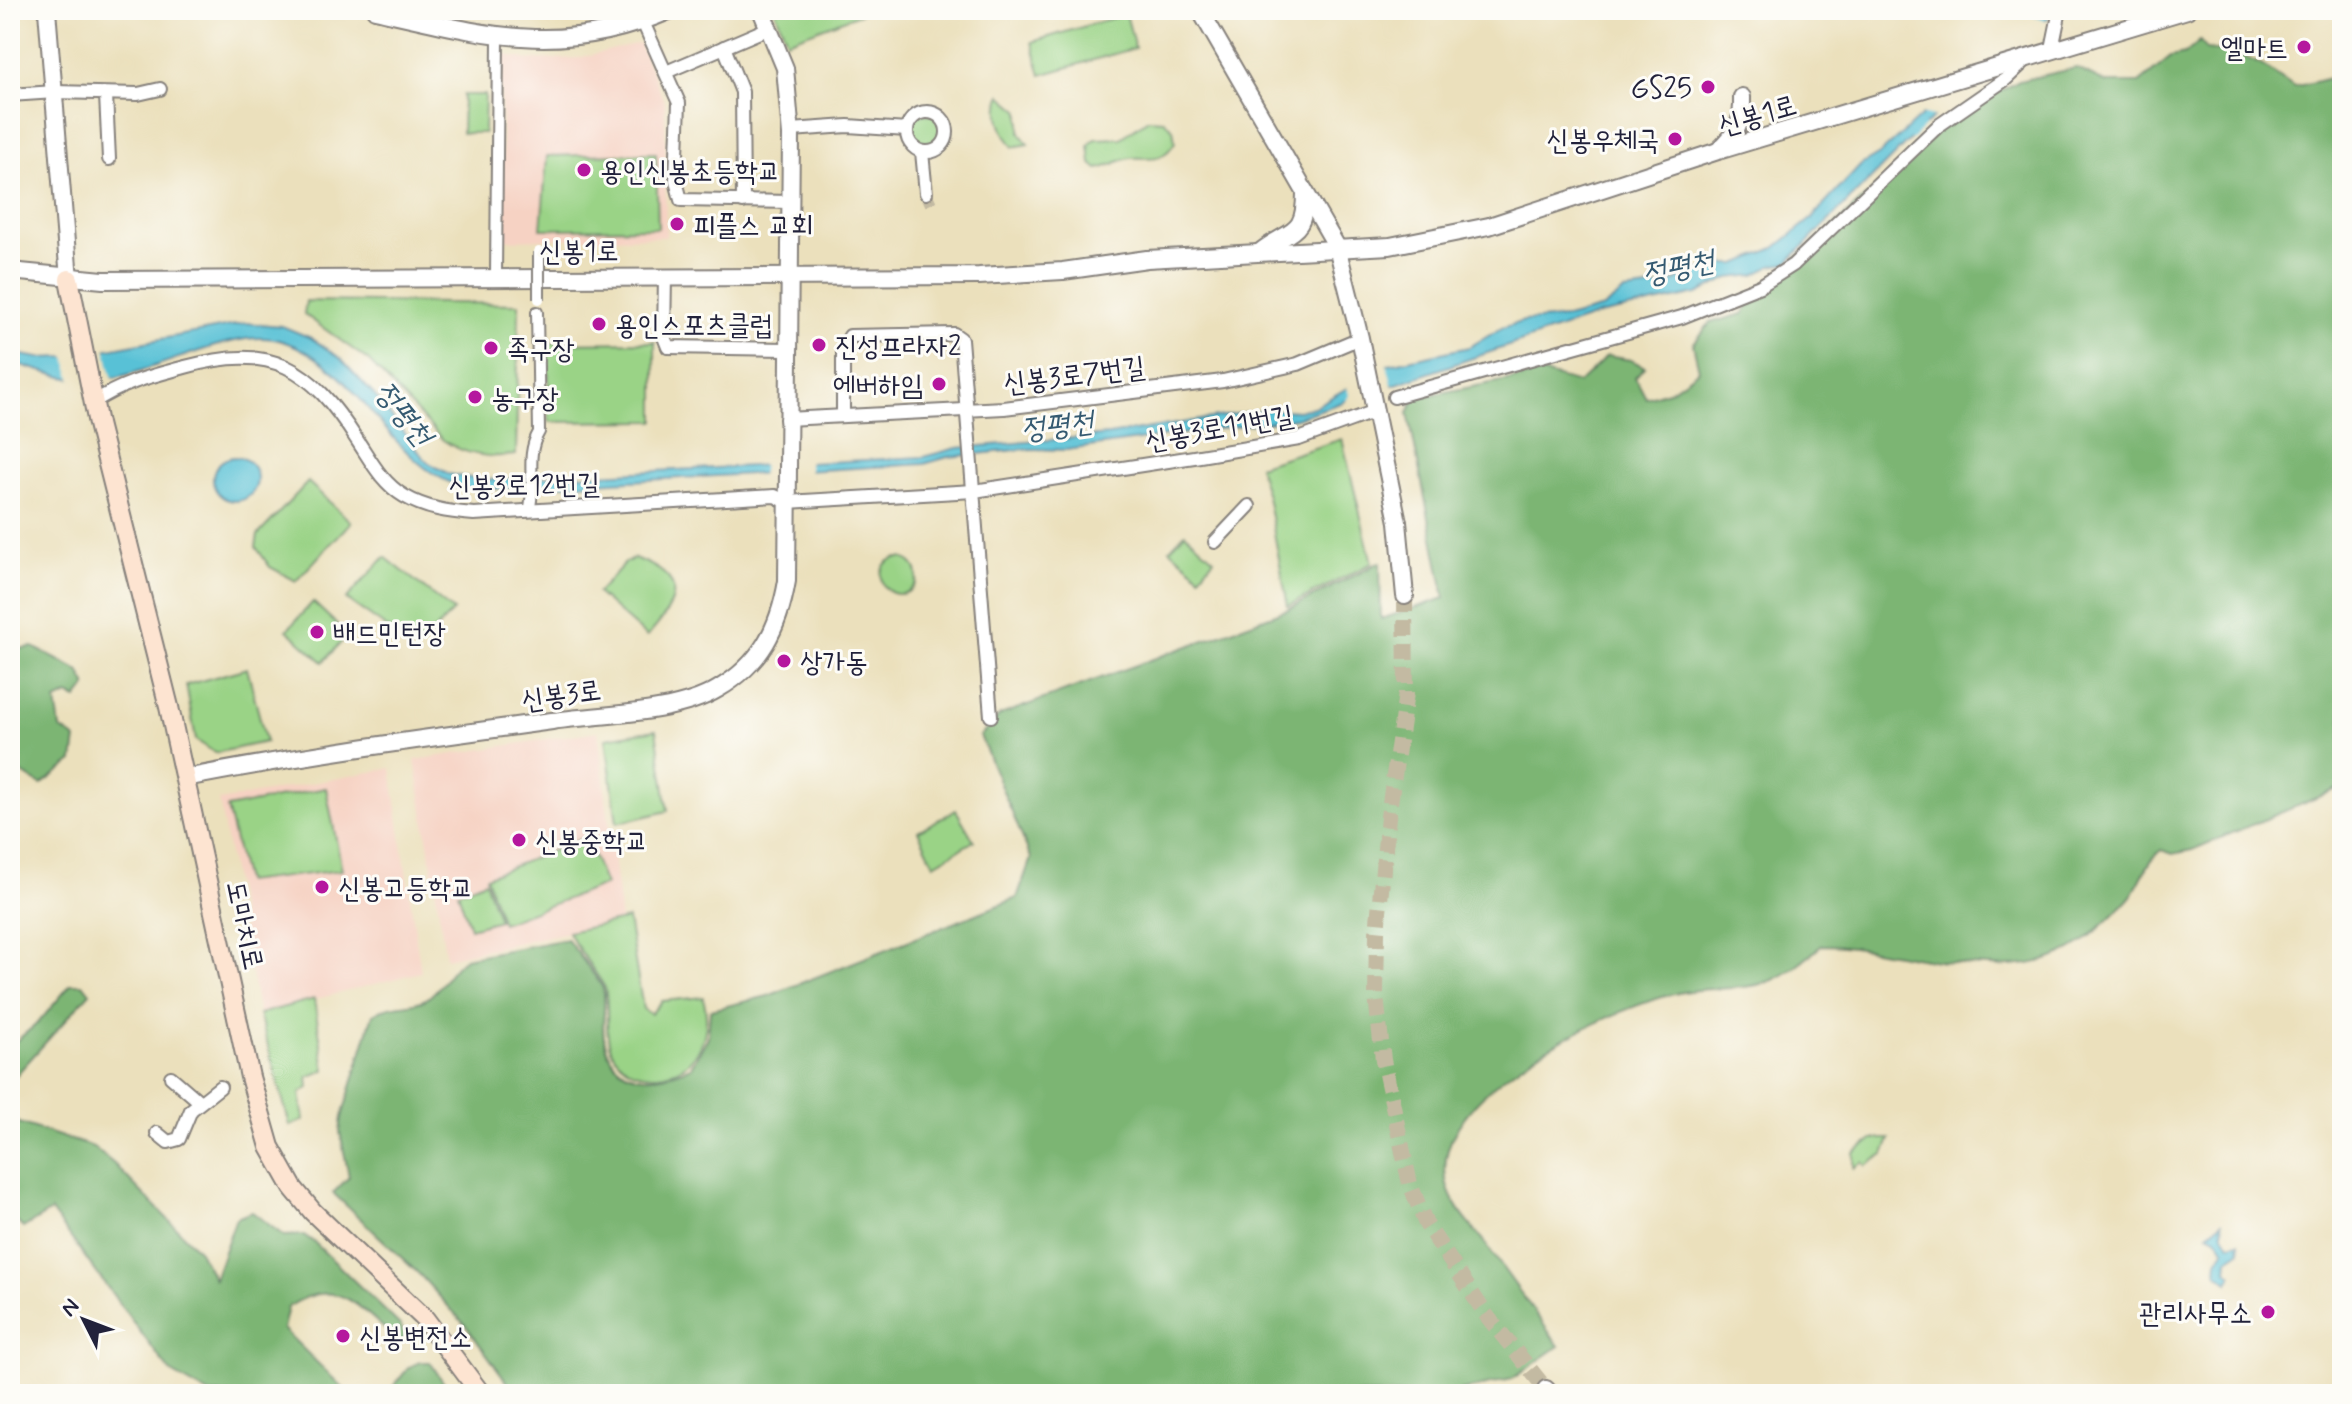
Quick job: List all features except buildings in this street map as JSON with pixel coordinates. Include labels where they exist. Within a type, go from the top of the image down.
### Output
[{"type":"main road","name":"도마치로","points":[[69,279],[93,400],[185,778],[250,1077],[270,1147],[293,1188],[313,1212],[425,1319],[481,1394]]},
{"type":"street","points":[[47,10],[69,279]]},
{"type":"street","points":[[375,10],[498,38],[579,38],[643,22],[671,10]]},
{"type":"street","points":[[761,10],[785,68],[791,130],[786,419]]},
{"type":"street","points":[[1200,10],[1337,247],[1360,338],[1372,409],[1398,522],[1405,596]]},
{"type":"street","points":[[1394,397],[1682,317],[1760,286],[1793,265],[1938,126],[2042,52],[2060,10]]},
{"type":"street","name":"신봉1로","points":[[10,271],[69,279],[979,276],[1063,271],[1147,259],[1390,246],[1489,226],[1718,151],[1830,120],[1900,95],[2187,10]]},
{"type":"street","points":[[643,22],[679,103],[676,193],[681,200],[692,203],[790,202]]},
{"type":"street","points":[[666,72],[769,28]]},
{"type":"street","points":[[496,276],[498,38]]},
{"type":"street","points":[[724,47],[742,92],[743,202]]},
{"type":"street","points":[[10,95],[55,92],[106,95],[160,89]]},
{"type":"street","points":[[106,95],[109,159]]},
{"type":"street","points":[[1718,151],[1736,134],[1742,120],[1742,97]]},
{"type":"street","points":[[925,112],[944,121],[947,134],[942,146],[932,152],[922,152],[909,143],[907,130],[913,118],[925,112]]},
{"type":"street","points":[[791,130],[848,126],[907,130]]},
{"type":"street","points":[[922,152],[926,193]]},
{"type":"street","points":[[1260,252],[1303,221],[1305,191]]},
{"type":"street","points":[[539,252],[539,299]]},
{"type":"street","points":[[665,276],[664,337],[668,347],[787,349]]},
{"type":"street","points":[[531,506],[531,447],[539,432],[537,312]]},
{"type":"street","points":[[843,416],[843,346],[856,333],[958,336],[963,352],[991,716]]},
{"type":"street","name":"신봉3로7번길","points":[[786,419],[966,417],[1237,378],[1298,364],[1360,338]]},
{"type":"street","name":"신봉3로12번길","points":[[93,400],[119,385],[211,360],[238,356],[290,366],[314,385],[355,437],[377,473],[402,495],[436,510],[453,512],[786,495]]},
{"type":"street","name":"신봉3로11번길","points":[[786,495],[974,491],[1278,444],[1342,426],[1372,409]]},
{"type":"street","name":"신봉3로","points":[[185,778],[403,741],[662,707],[717,690],[760,655],[780,619],[787,581],[786,419]]},
{"type":"street","points":[[1215,542],[1249,506]]},
{"type":"street","points":[[171,1077],[200,1102]]},
{"type":"street","points":[[157,1133],[168,1142],[179,1139],[191,1110],[220,1087]]},
{"type":"shaded area","name":"용인신봉초등학교","points":[[639,43],[665,103],[666,237],[504,240],[500,54],[529,60],[578,58]]},
{"type":"shaded area","name":"신봉중학교","points":[[598,731],[621,921],[446,958],[415,760]]},
{"type":"shaded area","name":"신봉고등학교","points":[[391,768],[421,972],[259,1014],[219,801]]},
{"type":"green space","points":[[775,10],[861,10],[862,13],[787,41]]},
{"type":"green space","points":[[1126,14],[1135,48],[1041,75],[1032,42]]},
{"type":"green space","points":[[2200,41],[2206,50],[2232,53],[2253,61],[2294,87],[2342,75],[2342,787],[2192,850],[2173,854],[2161,850],[2121,908],[2087,939],[2059,956],[2027,964],[1993,966],[1822,945],[1773,980],[1750,986],[1694,990],[1651,1001],[1566,1037],[1523,1064],[1486,1093],[1458,1126],[1446,1162],[1455,1204],[1559,1346],[1512,1379],[1447,1394],[516,1394],[466,1326],[421,1276],[333,1193],[349,1177],[340,1132],[342,1117],[373,1014],[388,1007],[426,999],[465,958],[567,939],[603,989],[604,1038],[616,1065],[638,1076],[664,1076],[691,1067],[708,1037],[710,1010],[768,996],[1017,898],[1031,858],[980,736],[1000,715],[1289,609],[1380,562],[1381,619],[1445,598],[1408,413],[1415,398],[1543,373],[1579,383],[1607,356],[1631,360],[1645,367],[1635,377],[1646,398],[1671,390],[1699,370],[1693,344],[1710,323],[1743,314],[1762,290],[1951,120],[2019,81],[2076,68],[2106,83],[2139,83],[2171,57],[2185,54]]},
{"type":"green space","points":[[463,95],[485,95],[484,133],[462,133]]},
{"type":"green space","points":[[1001,95],[1020,111],[1020,133],[1028,144],[1013,147],[1005,135],[999,116]]},
{"type":"green space","points":[[927,114],[941,119],[946,133],[941,147],[927,152],[913,147],[908,133],[913,119]]},
{"type":"green space","points":[[1148,119],[1164,120],[1173,129],[1175,142],[1165,154],[1155,158],[1130,158],[1098,169],[1091,163],[1089,145],[1095,139],[1121,138]]},
{"type":"green space","points":[[656,153],[658,228],[541,229],[547,156]]},
{"type":"green space","points":[[306,301],[519,304],[516,455],[478,455],[460,450],[443,440],[369,361],[304,314]]},
{"type":"green space","points":[[655,342],[655,421],[549,422],[548,343]]},
{"type":"green space","points":[[1342,439],[1372,563],[1288,606],[1267,496],[1258,466]]},
{"type":"green space","points":[[308,482],[351,522],[296,581],[270,567],[256,547],[258,535]]},
{"type":"green space","points":[[1185,533],[1214,559],[1200,576],[1170,549]]},
{"type":"green space","points":[[385,557],[453,611],[417,649],[346,599]]},
{"type":"green space","points":[[634,558],[664,573],[674,591],[667,612],[647,637],[597,593],[624,564]]},
{"type":"green space","points":[[899,558],[912,563],[917,576],[912,589],[899,594],[886,589],[881,576],[886,563]]},
{"type":"green space","name":"배드민턴장","points":[[313,602],[348,635],[323,662],[287,630]]},
{"type":"green space","points":[[33,647],[79,671],[87,686],[77,699],[68,695],[56,701],[60,728],[76,739],[73,761],[41,785],[10,765],[10,650]]},
{"type":"green space","points":[[247,668],[266,742],[215,753],[196,740],[186,685]]},
{"type":"green space","points":[[656,730],[668,811],[617,823],[606,738]]},
{"type":"green space","points":[[326,788],[342,870],[245,882],[227,808]]},
{"type":"green space","points":[[956,810],[974,841],[934,864],[918,831]]},
{"type":"green space","points":[[586,837],[605,885],[502,923],[486,877]]},
{"type":"green space","points":[[485,881],[499,920],[470,928],[458,892]]},
{"type":"green space","points":[[628,919],[643,1009],[651,1014],[662,1001],[703,997],[706,1011],[704,1037],[692,1058],[683,1067],[671,1072],[642,1074],[630,1070],[618,1060],[612,1051],[607,1031],[605,988],[568,932]]},
{"type":"green space","points":[[71,984],[83,984],[90,993],[10,1082],[10,1046],[39,1022]]},
{"type":"green space","points":[[314,999],[325,1070],[308,1077],[309,1088],[300,1093],[304,1120],[290,1126],[259,1014]]},
{"type":"green space","points":[[10,1112],[19,1123],[93,1147],[114,1164],[199,1251],[214,1279],[236,1218],[252,1212],[284,1236],[304,1235],[315,1243],[401,1326],[405,1336],[400,1342],[348,1299],[322,1293],[288,1307],[283,1329],[349,1394],[209,1394],[170,1372],[51,1211],[23,1228],[10,1215]]},
{"type":"green space","points":[[1874,1139],[1890,1139],[1884,1154],[1866,1166],[1863,1162],[1854,1168],[1854,1153]]},
{"type":"green space","points":[[430,1362],[451,1394],[387,1394],[409,1367]]},
{"type":"water","name":"정평천","points":[[2036,10],[2057,10],[1920,129],[1787,263],[1771,266],[1755,275],[1729,278],[1697,294],[1599,315],[1296,418],[1067,450],[1026,449],[948,457],[924,464],[475,490],[445,480],[420,464],[336,373],[311,354],[282,341],[260,338],[236,341],[131,374],[105,379],[72,379],[10,362],[10,353],[39,358],[66,357],[246,323],[282,326],[311,338],[340,358],[375,396],[427,462],[449,474],[482,480],[923,457],[957,448],[1109,435],[1267,409],[1298,411],[1314,407],[1389,364],[1469,347],[1502,328],[1524,321],[1566,318],[1603,308],[1625,291],[1663,286],[1713,264],[1737,264],[1775,248],[1810,220],[1861,165],[1881,153]]},
{"type":"water","points":[[235,457],[251,463],[257,479],[251,495],[235,501],[219,495],[213,479],[219,463]]},
{"type":"water","points":[[2222,1222],[2223,1234],[2230,1244],[2239,1242],[2240,1251],[2228,1259],[2227,1270],[2232,1275],[2229,1283],[2217,1273],[2218,1260],[2225,1250],[2216,1237],[2208,1233]]},
{"type":"pier","points":[[2026,14],[2049,22],[1938,119],[1919,112]]},
{"type":"pier","points":[[105,347],[113,381],[72,382],[65,353]]},
{"type":"pier","points":[[1386,361],[1393,388],[1343,407],[1349,395],[1346,383]]},
{"type":"pier","points":[[808,457],[810,476],[761,477],[764,459]]},
{"type":"waterway","name":"정평천","points":[[1911,138],[1923,126]]},
{"type":"tunnel","points":[[926,193],[932,206]]},
{"type":"tunnel","points":[[1405,596],[1406,693],[1388,817],[1377,932],[1376,996],[1383,1060],[1410,1184],[1426,1224],[1487,1316],[1546,1389]]},
{"type":"place","name":"엘마트","points":[[2304,47]]},
{"type":"place","name":"GS25","points":[[1708,87]]},
{"type":"place","name":"신봉우체국","points":[[1675,139]]},
{"type":"place","name":"용인신봉초등학교","points":[[584,170]]},
{"type":"place","name":"피플스 교회","points":[[677,224]]},
{"type":"place","name":"용인스포츠클럽","points":[[599,324]]},
{"type":"place","name":"진성프라자2","points":[[819,345]]},
{"type":"place","name":"족구장","points":[[491,348]]},
{"type":"place","name":"에버하임","points":[[939,384]]},
{"type":"place","name":"농구장","points":[[475,397]]},
{"type":"place","name":"배드민턴장","points":[[317,632]]},
{"type":"place","name":"상가동","points":[[784,661]]},
{"type":"place","name":"신봉중학교","points":[[519,840]]},
{"type":"place","name":"신봉고등학교","points":[[322,887]]},
{"type":"place","name":"관리사무소","points":[[2268,1312]]},
{"type":"place","name":"신봉변전소","points":[[343,1336]]}]
